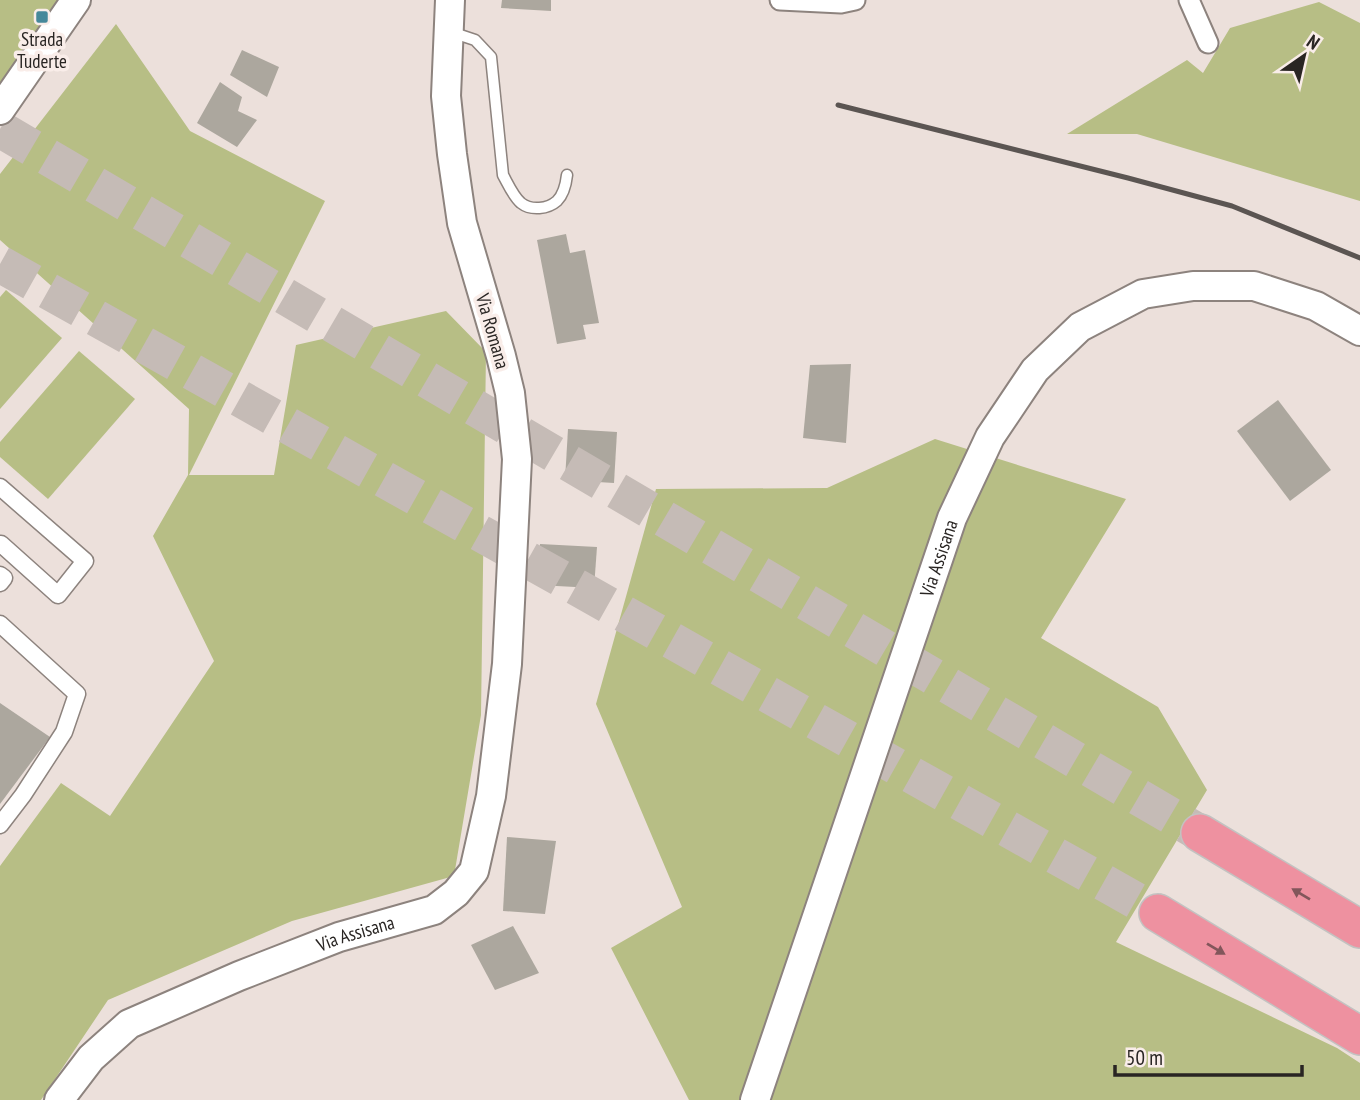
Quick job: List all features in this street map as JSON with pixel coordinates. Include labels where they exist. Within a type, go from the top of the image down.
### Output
[{"type":"highway","points":[[1200,833],[1360,929]]},
{"type":"highway","points":[[1157,913],[1360,1036]]},
{"type":"main road","points":[[0,110],[76,0]]},
{"type":"main road","name":"Via Romana","points":[[450,0],[446,96],[462,223],[510,393],[517,459],[507,664]]},
{"type":"main road","name":"Via Assisana","points":[[755,1100],[952,518],[990,437],[1035,370],[1080,327],[1143,294],[1193,286],[1254,286],[1317,306],[1360,331]]},
{"type":"main road","name":"Via Assisana","points":[[59,1100],[91,1058],[129,1024],[239,976],[339,937],[434,910],[456,893],[474,871],[488,808],[507,664]]},
{"type":"street","points":[[780,0],[841,3],[855,0]]},
{"type":"street","points":[[1189,0],[1208,43]]},
{"type":"street","points":[[0,487],[85,561],[58,595],[0,545]]},
{"type":"street","points":[[0,575],[4,578],[0,583]]},
{"type":"street","points":[[0,624],[78,694],[64,732],[0,825]]},
{"type":"lane","points":[[449,31],[475,40],[491,57],[503,174],[519,202],[529,208],[546,207],[558,201],[565,188],[567,175]]},
{"type":"green space","points":[[0,0],[77,0],[0,111]]},
{"type":"green space","points":[[1319,2],[1360,23],[1360,201],[1137,134],[1067,134],[1187,60],[1203,73],[1230,28]]},
{"type":"green space","points":[[116,24],[190,131],[325,201],[189,475],[274,475],[296,345],[446,311],[486,352],[481,715],[454,876],[292,921],[108,1000],[41,1100],[0,1100],[0,866],[61,783],[110,816],[214,661],[153,536],[188,475],[189,409],[0,240],[0,174]]},
{"type":"green space","points":[[6,290],[62,338],[0,409],[0,297]]},
{"type":"green space","points":[[79,351],[135,399],[48,499],[0,457],[0,442]]},
{"type":"green space","points":[[935,439],[1126,499],[1041,638],[1158,707],[1207,790],[1116,942],[1337,1048],[1360,1063],[1360,1100],[689,1100],[611,948],[682,907],[596,704],[656,489],[827,488]]},
{"type":"building","points":[[502,0],[551,0],[551,11],[501,8]]},
{"type":"building","points":[[242,50],[279,67],[267,97],[230,75]]},
{"type":"building","points":[[220,82],[242,97],[238,111],[257,120],[237,147],[197,123]]},
{"type":"building","points":[[566,234],[570,253],[585,250],[599,323],[583,325],[586,339],[557,344],[537,240]]},
{"type":"building","points":[[851,364],[846,443],[803,438],[810,365]]},
{"type":"building","points":[[1278,400],[1331,470],[1290,501],[1237,431]]},
{"type":"building","points":[[568,429],[617,432],[614,483],[565,480]]},
{"type":"building","points":[[540,544],[597,547],[594,588],[538,585]]},
{"type":"building","points":[[0,703],[50,737],[0,804]]},
{"type":"building","points":[[507,837],[556,841],[545,914],[503,911]]},
{"type":"building","points":[[513,926],[539,973],[495,990],[471,945]]},
{"type":"tunnel","points":[[0,129],[1200,833]]},
{"type":"tunnel","points":[[0,264],[1158,913]]},
{"type":"railway","points":[[838,105],[1232,206],[1360,258]]},
{"type":"place","name":"Strada Tuderte","points":[[42,17]]}]
